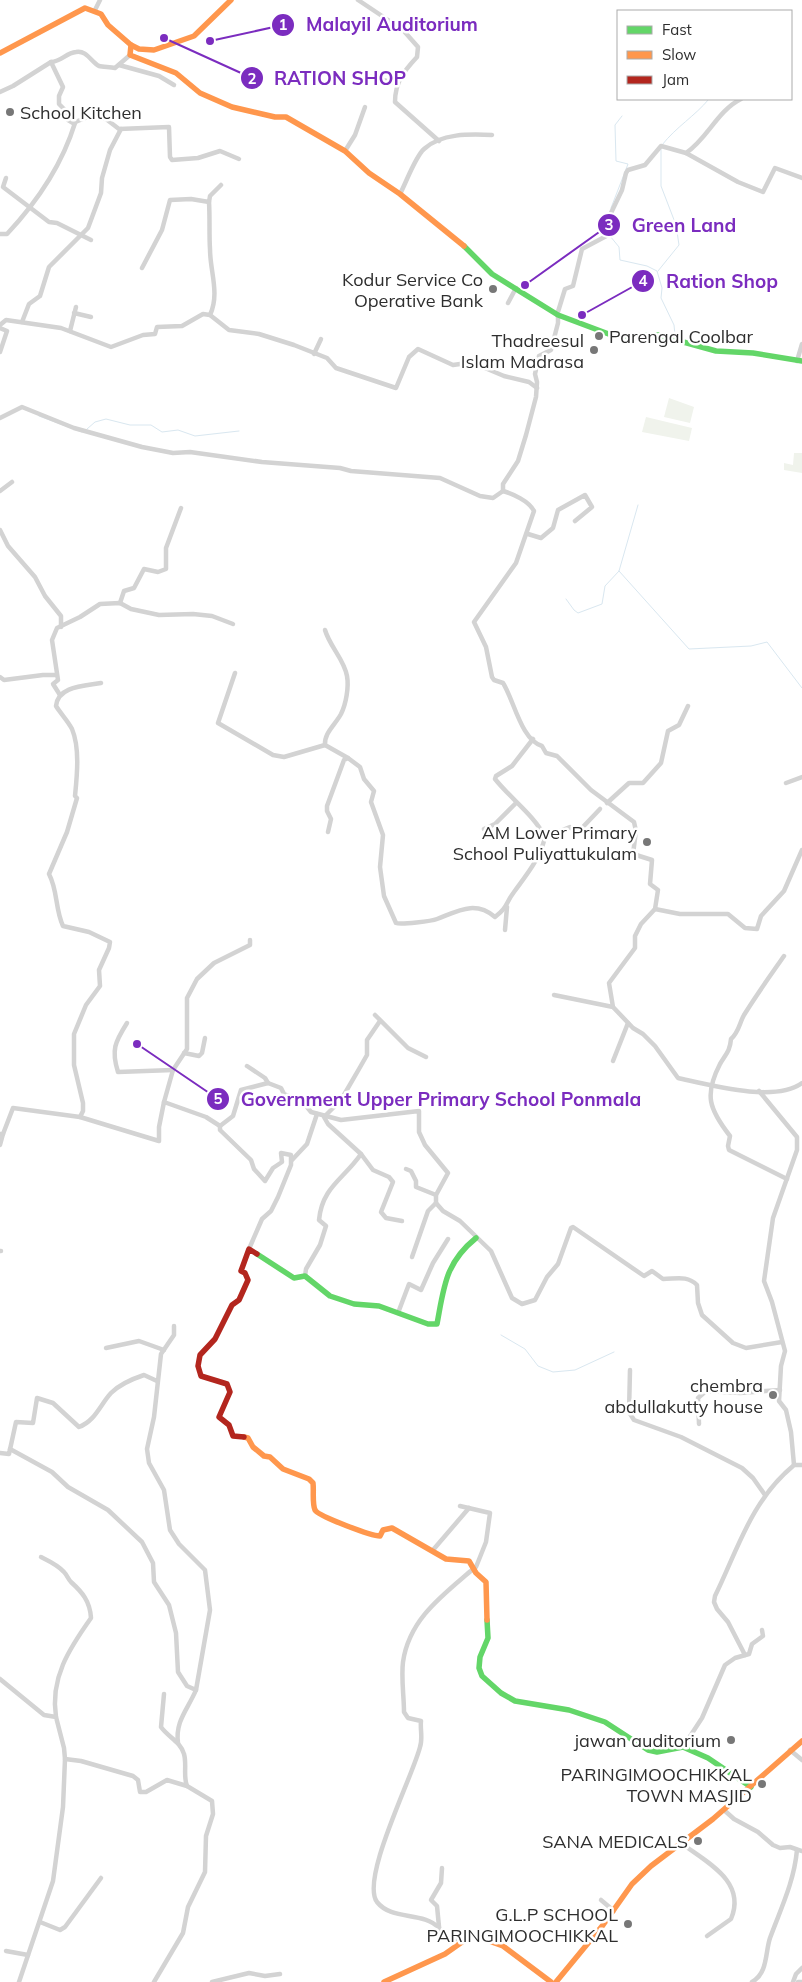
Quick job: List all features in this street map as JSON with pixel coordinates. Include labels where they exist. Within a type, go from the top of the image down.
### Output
[{"type":"street","points":[[95,10],[100,0]]},
{"type":"street","points":[[0,52],[30,39],[82,9],[95,10],[131,45],[146,50],[180,42],[194,36],[231,0]]},
{"type":"street","points":[[358,0],[403,30],[418,47],[417,57],[402,74],[395,92],[395,102],[439,141]]},
{"type":"street","points":[[130,56],[129,50],[131,45]]},
{"type":"street","points":[[0,92],[14,86],[51,62],[58,61],[67,54],[77,51],[89,56],[100,66],[115,68],[130,56]]},
{"type":"street","points":[[130,56],[176,73],[200,93],[232,107],[276,117],[286,117],[345,151],[369,173],[400,194],[460,242],[492,274],[557,315],[614,336],[658,335],[716,351],[754,352],[800,361],[802,344]]},
{"type":"street","points":[[51,62],[63,88],[59,96],[59,104],[67,112],[68,120],[75,123]]},
{"type":"street","points":[[119,65],[158,76],[174,85]]},
{"type":"street","points":[[358,76],[372,77],[398,84]]},
{"type":"street","points":[[686,153],[694,148],[722,112],[732,102],[738,100]]},
{"type":"street","points":[[345,151],[355,135],[364,106]]},
{"type":"street","points":[[0,234],[7,234],[30,207],[57,166],[75,123],[90,116],[106,119],[121,128],[169,127],[170,157],[175,161],[198,158],[220,151],[239,159]]},
{"type":"street","points":[[22,322],[29,304],[40,296],[49,267],[88,228],[101,193],[102,178],[110,150],[121,128]]},
{"type":"street","points":[[400,194],[423,149],[439,141],[474,134],[492,135]]},
{"type":"street","points":[[0,418],[22,407],[104,438],[165,451],[440,478],[480,496],[493,498],[502,491],[504,484],[518,462],[537,388],[536,365],[539,356],[551,350],[558,322],[557,315],[565,289],[573,286],[578,257],[582,249],[612,233],[611,213],[628,170],[645,165],[662,146],[686,153],[738,182],[763,192],[775,168],[802,178]]},
{"type":"street","points":[[6,178],[3,187],[49,222],[57,223],[90,240]]},
{"type":"street","points":[[210,315],[214,306],[215,284],[210,251],[209,202],[210,196],[222,185]]},
{"type":"street","points":[[142,268],[162,230],[170,200],[191,199],[209,202]]},
{"type":"street","points":[[508,303],[516,288]]},
{"type":"street","points":[[70,331],[75,310],[91,318]]},
{"type":"street","points":[[0,352],[7,332],[0,327],[6,320],[46,325],[70,331],[111,347],[143,335],[155,334],[157,327],[182,326],[203,314],[210,315],[229,330],[259,334],[327,358],[336,368],[396,388],[410,357],[418,349],[453,365],[467,363],[486,368],[504,376],[529,382],[537,388]]},
{"type":"street","points":[[314,354],[321,339]]},
{"type":"street","points":[[0,491],[12,482]]},
{"type":"street","points":[[502,491],[532,506],[534,510],[528,534],[512,569],[474,622],[486,647],[492,678],[503,683],[511,695],[520,724],[542,746],[546,753],[557,756],[619,812],[634,822],[636,831],[633,854],[652,860],[650,884],[658,890],[655,910],[641,924],[635,936],[635,948],[610,983],[613,1007],[628,1024],[643,1034],[654,1046],[678,1078],[759,1091],[794,1089],[802,1083]]},
{"type":"street","points":[[528,534],[542,538],[553,528],[558,510],[585,495],[592,507],[575,521]]},
{"type":"street","points":[[120,603],[124,591],[134,588],[144,569],[158,572],[166,569],[166,548],[181,508]]},
{"type":"street","points":[[0,530],[8,546],[27,570],[36,577],[45,596],[61,616],[61,627]]},
{"type":"street","points":[[60,695],[53,684],[58,680],[52,640],[57,628],[95,609],[100,604],[120,603],[131,610],[159,615],[193,614],[212,616],[233,624]]},
{"type":"street","points":[[324,630],[334,652],[343,662],[347,677],[341,713],[324,738],[325,745]]},
{"type":"street","points":[[235,674],[218,723],[273,755],[284,757],[325,745],[360,766],[364,779],[374,790],[371,802],[383,835],[380,868],[384,896],[396,923],[403,925],[433,920],[462,908],[488,910],[495,916],[507,905],[537,860],[546,837],[570,826],[575,832],[581,829],[600,809]]},
{"type":"street","points":[[0,677],[4,680],[56,675]]},
{"type":"street","points":[[80,1117],[83,1112],[82,1094],[74,1065],[74,1034],[86,1006],[100,986],[99,970],[110,942],[89,932],[63,926],[56,908],[54,884],[49,874],[67,832],[78,798],[75,796],[77,775],[74,738],[71,728],[56,706],[57,698],[60,695],[74,688],[101,683]]},
{"type":"street","points":[[608,802],[629,783],[643,783],[661,763],[668,731],[679,725],[688,706]]},
{"type":"street","points":[[533,739],[512,766],[496,776],[496,779],[516,804],[534,820],[546,837]]},
{"type":"street","points":[[328,832],[331,819],[327,806],[344,760],[348,758]]},
{"type":"street","points":[[786,783],[802,777]]},
{"type":"street","points":[[484,829],[496,824],[516,804]]},
{"type":"street","points":[[655,910],[680,914],[728,914],[745,928],[757,929],[761,916],[784,891],[802,850]]},
{"type":"street","points":[[505,930],[507,905]]},
{"type":"street","points":[[0,1144],[2,1134],[13,1108],[80,1117],[159,1141],[158,1127],[164,1102],[174,1070],[187,1049],[187,998],[197,979],[214,963],[250,944],[250,940]]},
{"type":"street","points":[[784,956],[774,973],[764,981],[762,989],[743,1017],[736,1034],[731,1039],[730,1052],[723,1060],[710,1084],[711,1101],[716,1115],[730,1136],[729,1150],[787,1179]]},
{"type":"street","points":[[554,995],[613,1007]]},
{"type":"street","points":[[375,1015],[408,1048],[426,1057]]},
{"type":"street","points":[[324,1117],[341,1100],[356,1075],[366,1055],[367,1040],[380,1021]]},
{"type":"street","points":[[127,1023],[115,1042],[115,1063],[118,1072],[174,1070]]},
{"type":"street","points":[[613,1062],[628,1024]]},
{"type":"street","points":[[184,1053],[199,1056],[202,1053],[205,1038]]},
{"type":"street","points":[[247,1066],[265,1078],[268,1083]]},
{"type":"street","points":[[220,1126],[233,1116],[241,1090],[268,1083],[281,1088],[284,1094],[303,1102],[311,1112],[324,1117],[357,1120],[378,1114],[419,1111],[419,1132],[425,1145],[448,1173],[436,1195],[436,1203],[444,1212],[460,1221],[491,1251],[499,1264],[512,1298],[522,1304],[535,1300],[547,1277],[558,1264],[571,1228],[574,1227],[644,1276],[652,1271],[663,1279],[672,1277],[692,1280],[698,1285],[698,1303],[702,1315],[733,1343],[746,1348],[782,1342]]},
{"type":"street","points":[[759,1091],[797,1137],[797,1150],[773,1218],[764,1281],[772,1302],[785,1351],[781,1366],[779,1401],[786,1410],[791,1432],[794,1465],[802,1465]]},
{"type":"street","points":[[164,1102],[206,1117],[220,1126],[220,1130],[251,1160],[254,1169],[264,1181],[273,1168],[282,1162],[281,1153],[291,1155],[292,1165],[276,1203],[262,1219],[241,1271],[245,1273],[248,1280],[239,1300],[232,1305],[215,1338],[200,1355],[198,1366],[201,1376],[227,1384],[230,1392],[220,1417],[230,1425],[233,1436],[248,1438],[253,1447],[264,1456],[270,1457],[284,1469],[309,1479],[314,1483],[315,1510],[319,1515],[375,1536],[380,1536],[383,1530],[392,1528],[446,1559],[469,1561],[486,1582],[488,1638],[480,1657],[479,1668],[482,1676],[489,1684],[515,1701],[568,1710],[605,1722],[648,1750],[657,1752],[676,1746],[683,1747],[708,1758],[752,1787]]},
{"type":"street","points":[[291,1160],[307,1144],[317,1114]]},
{"type":"street","points":[[324,1117],[328,1124],[361,1154],[373,1170],[389,1177],[393,1182],[382,1215],[402,1221]]},
{"type":"street","points":[[305,1276],[306,1269],[320,1245],[326,1226],[319,1220],[320,1207],[325,1194],[361,1154]]},
{"type":"street","points":[[406,1169],[411,1171],[416,1187],[436,1195]]},
{"type":"street","points":[[412,1257],[428,1211],[436,1203]]},
{"type":"street","points":[[250,1249],[294,1278],[305,1276],[330,1296],[354,1304],[380,1306],[428,1324],[437,1324],[440,1299],[452,1266],[460,1252],[476,1238]]},
{"type":"street","points":[[398,1313],[409,1284],[421,1290],[433,1263],[448,1239]]},
{"type":"street","points":[[174,1326],[174,1335],[164,1350],[157,1381],[154,1417],[148,1436],[149,1463],[164,1490],[170,1530],[179,1544],[202,1564],[206,1570],[210,1600],[206,1642],[196,1690],[180,1719],[177,1730],[178,1743],[184,1753],[187,1786]]},
{"type":"street","points":[[106,1348],[139,1341],[164,1350]]},
{"type":"street","points":[[630,1370],[628,1412],[634,1420],[681,1437],[742,1468],[753,1478],[765,1495]]},
{"type":"street","points":[[0,1453],[9,1454],[16,1422],[33,1423],[37,1398],[53,1403],[71,1422],[79,1427],[89,1424],[112,1392],[130,1380],[144,1375],[157,1381]]},
{"type":"street","points":[[699,1424],[698,1398],[706,1391],[740,1393],[780,1390]]},
{"type":"street","points":[[10,1450],[52,1472],[68,1487],[108,1510],[142,1542],[153,1563],[154,1582],[169,1605],[176,1633],[178,1672],[187,1686],[196,1690]]},
{"type":"street","points":[[745,1655],[739,1639],[714,1602],[732,1556],[765,1495],[774,1482],[793,1466]]},
{"type":"street","points":[[438,1928],[432,1922],[397,1914],[383,1907],[375,1898],[373,1878],[384,1841],[412,1775],[422,1740],[421,1720],[408,1718],[404,1712],[403,1662],[407,1648],[412,1634],[426,1610],[475,1568],[486,1542],[490,1513],[460,1506]]},
{"type":"street","points":[[433,1550],[469,1508]]},
{"type":"street","points":[[19,1982],[53,1881],[63,1807],[64,1748],[53,1699],[66,1655],[91,1618],[89,1604],[78,1586],[71,1582],[64,1572],[53,1563],[41,1557]]},
{"type":"street","points":[[683,1747],[702,1718],[725,1665],[735,1658],[750,1654],[752,1644],[763,1636],[762,1630]]},
{"type":"street","points":[[0,1678],[44,1715],[56,1717]]},
{"type":"street","points":[[164,1694],[161,1727],[170,1738],[178,1743]]},
{"type":"street","points":[[556,1982],[614,1911],[632,1884],[650,1866],[752,1787],[790,1750],[802,1741]]},
{"type":"street","points":[[790,1750],[802,1760]]},
{"type":"street","points":[[65,1759],[82,1761],[133,1776],[138,1780],[140,1792],[146,1792],[167,1780],[187,1786],[212,1802],[212,1814],[206,1843],[205,1872],[188,1907],[183,1933],[154,1982]]},
{"type":"street","points":[[724,1810],[734,1819],[758,1832],[772,1845],[800,1850],[782,1912],[770,1939],[762,1971],[755,1981]]},
{"type":"street","points":[[681,1843],[720,1872],[732,1888],[736,1899],[731,1919],[707,1936]]},
{"type":"street","points":[[442,1868],[441,1883],[431,1900],[437,1906],[440,1937],[465,1940]]},
{"type":"street","points":[[40,1922],[60,1930],[65,1927],[101,1878]]},
{"type":"street","points":[[601,1900],[614,1911]]},
{"type":"street","points":[[384,1982],[445,1954],[472,1935],[503,1946],[551,1982]]},
{"type":"street","points":[[6,1951],[28,1955]]},
{"type":"street","points":[[793,1982],[796,1974],[802,1968]]},
{"type":"street","points":[[212,1982],[249,1973],[265,1976],[280,1974]]},
{"type":"street","points":[[154,1982],[161,1982]]},
{"type":"shaded area","points":[[669,398],[694,407],[690,423],[664,417]]},
{"type":"shaded area","points":[[646,417],[692,428],[689,441],[642,432]]},
{"type":"shaded area","points":[[794,453],[802,453],[802,473],[784,470],[784,463],[793,465]]},
{"type":"waterway","points":[[662,145],[708,100]]},
{"type":"waterway","points":[[611,208],[628,164],[616,161],[615,125],[622,116]]},
{"type":"waterway","points":[[658,271],[679,245],[676,225],[661,186],[661,149]]},
{"type":"waterway","points":[[609,214],[609,232]]},
{"type":"waterway","points":[[610,236],[619,247],[620,260],[647,266],[657,271],[662,288],[661,298],[674,325],[675,335]]},
{"type":"waterway","points":[[39,416],[82,432]]},
{"type":"waterway","points":[[87,429],[95,422],[106,419],[130,425],[151,425],[162,432],[178,430],[195,436],[239,431]]},
{"type":"waterway","points":[[566,599],[578,613],[602,604],[605,586],[619,571],[638,505]]},
{"type":"waterway","points":[[619,571],[689,649],[751,646],[767,642],[802,688]]},
{"type":"waterway","points":[[501,1335],[525,1349],[538,1366],[553,1372],[575,1370],[614,1352]]},
{"type":"traffic: fast","points":[[464,246],[492,274],[558,315],[614,336],[658,335],[716,351],[753,353],[802,361]]},
{"type":"traffic: fast","points":[[257,1254],[294,1278],[305,1276],[330,1296],[354,1304],[379,1306],[428,1324],[437,1324],[444,1287],[452,1266],[466,1247],[476,1238]]},
{"type":"traffic: fast","points":[[487,1620],[488,1638],[480,1657],[479,1668],[482,1676],[501,1693],[515,1701],[569,1710],[605,1722],[648,1750],[657,1752],[683,1747],[708,1758],[751,1787]]},
{"type":"traffic: slow","points":[[0,53],[85,8],[101,14],[108,25],[131,45],[139,49],[154,50],[194,36],[231,0]]},
{"type":"traffic: slow","points":[[131,45],[130,55],[176,73],[200,93],[232,107],[275,117],[286,117],[345,151],[369,173],[400,194],[464,246]]},
{"type":"traffic: slow","points":[[244,1437],[248,1438],[253,1447],[264,1456],[270,1457],[283,1469],[309,1479],[313,1483],[315,1510],[325,1517],[366,1533],[380,1536],[383,1530],[392,1528],[446,1559],[469,1561],[476,1573],[486,1582],[487,1620]]},
{"type":"traffic: slow","points":[[556,1982],[603,1925],[632,1884],[651,1866],[713,1819],[802,1741]]},
{"type":"traffic: slow","points":[[384,1982],[445,1954],[472,1935],[503,1946],[551,1982]]},
{"type":"traffic: jam","points":[[244,1437],[233,1436],[229,1425],[219,1417],[230,1392],[227,1384],[201,1376],[198,1366],[200,1355],[215,1339],[232,1305],[239,1300],[248,1280],[245,1273],[241,1271],[249,1249],[257,1254]]},
{"type":"place","name":"RATION SHOP","points":[[164,38]]},
{"type":"place","name":"Malayil Auditorium","points":[[210,41]]},
{"type":"place","name":"School Kitchen","points":[[10,112]]},
{"type":"place","name":"Green Land","points":[[525,285]]},
{"type":"place","name":"Kodur Service Co Operative Bank","points":[[493,289]]},
{"type":"place","name":"Ration Shop","points":[[582,315]]},
{"type":"place","name":"Parengal Coolbar","points":[[599,336]]},
{"type":"place","name":"Thadreesul Islam Madrasa","points":[[594,350]]},
{"type":"place","name":"AM Lower Primary School Puliyattukulam","points":[[647,842]]},
{"type":"place","name":"Government Upper Primary School Ponmala","points":[[137,1044]]},
{"type":"place","name":"chembra abdullakutty house","points":[[773,1395]]},
{"type":"place","name":"jawan auditorium","points":[[731,1740]]},
{"type":"place","name":"PARINGIMOOCHIKKAL TOWN MASJID","points":[[762,1784]]},
{"type":"place","name":"SANA MEDICALS","points":[[698,1841]]},
{"type":"place","name":"G.L.P SCHOOL PARINGIMOOCHIKKAL","points":[[628,1924]]}]
